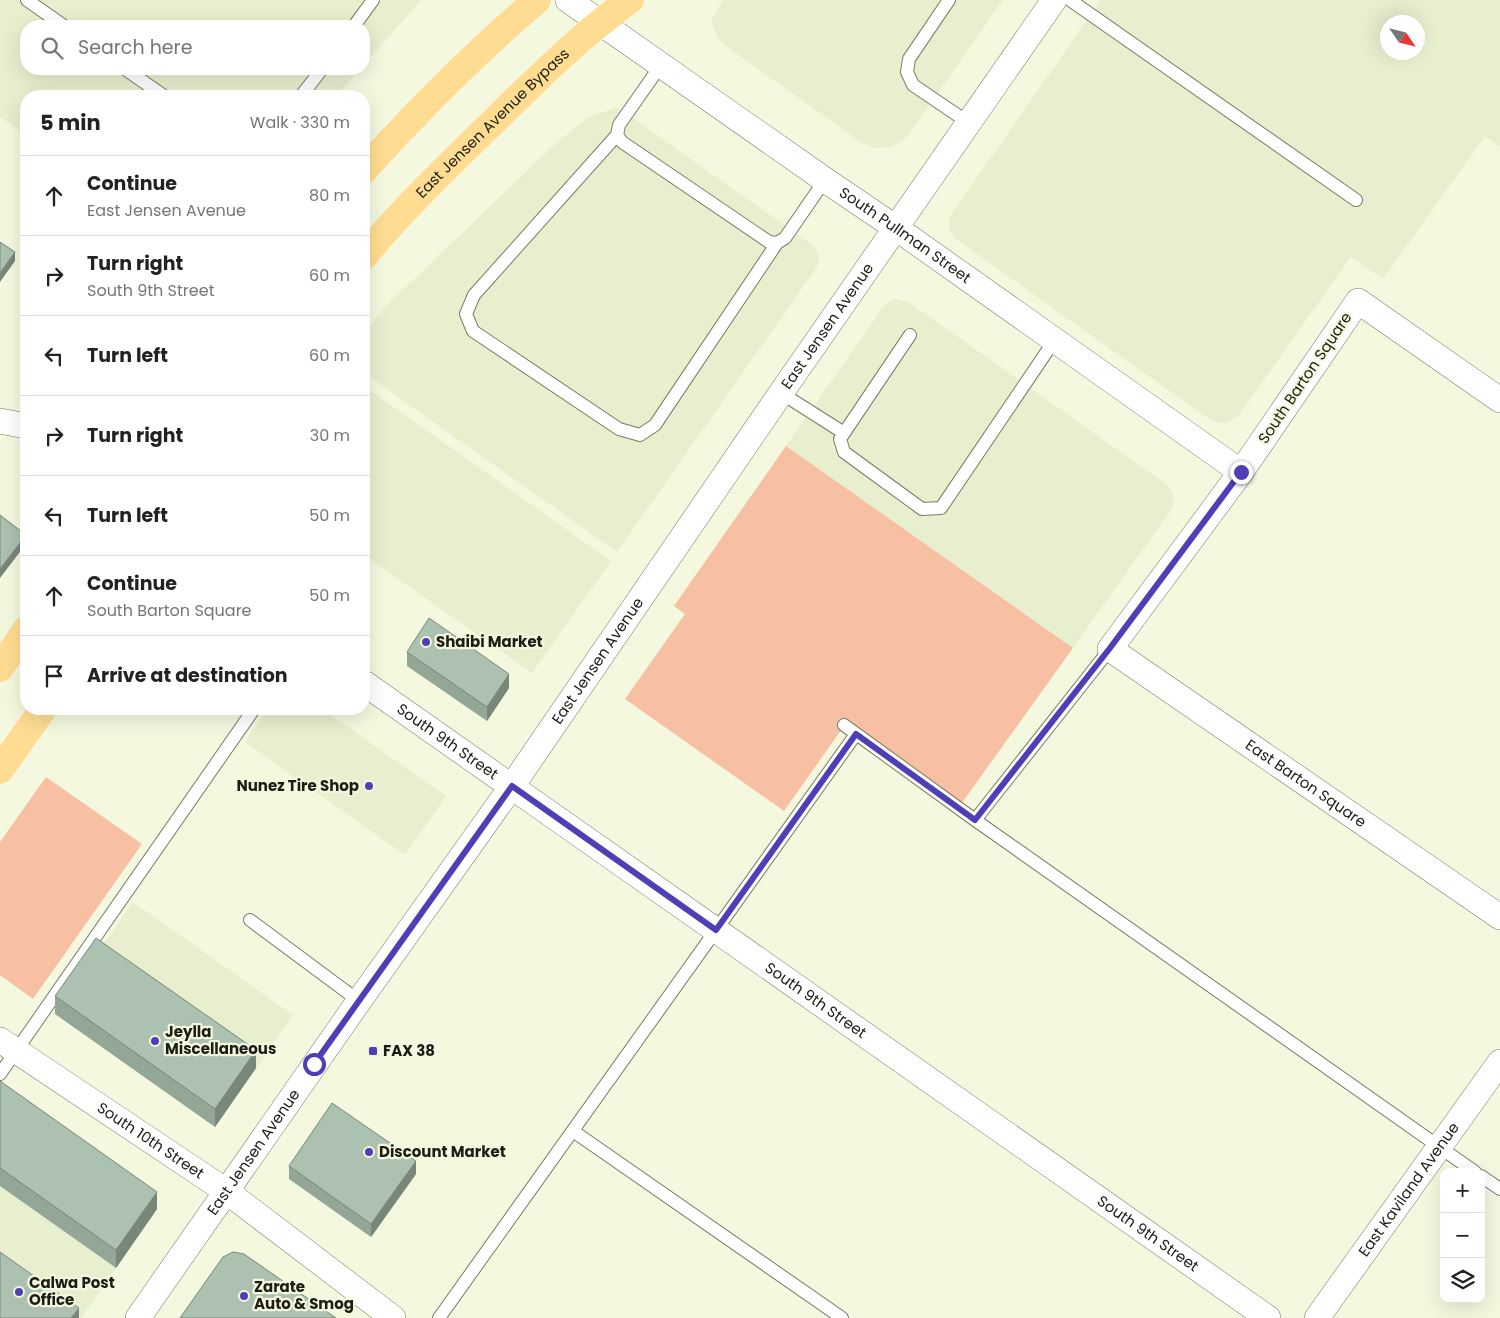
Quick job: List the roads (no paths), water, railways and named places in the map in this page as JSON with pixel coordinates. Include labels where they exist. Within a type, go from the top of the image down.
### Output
[{"type":"main road","points":[[370,163],[410,119],[536,0]]},
{"type":"main road","name":"East Jensen Avenue Bypass","points":[[370,250],[442,172],[555,62],[600,22],[630,0]]},
{"type":"main road","points":[[0,668],[20,639]]},
{"type":"main road","points":[[0,770],[38,715]]},
{"type":"street","name":"South Pullman Street","points":[[568,0],[896,228],[1241,472]]},
{"type":"street","name":"East Jensen Avenue","points":[[138,1318],[358,1001],[512,786],[781,393],[1054,0]]},
{"type":"street","name":"South Barton Square","points":[[1110,648],[1241,472],[1358,301],[1500,400]]},
{"type":"street","points":[[0,421],[20,425]]},
{"type":"street","name":"East Barton Square","points":[[1110,648],[1500,917]]},
{"type":"street","name":"South 9th Street","points":[[370,687],[1268,1318]]},
{"type":"street","name":"South 10th Street","points":[[8,1046],[226,1191],[393,1318]]},
{"type":"street","name":"East Kaviland Avenue","points":[[1317,1318],[1500,1062]]},
{"type":"lane","points":[[27,0],[55,20]]},
{"type":"lane","points":[[358,20],[373,0]]},
{"type":"lane","points":[[949,0],[910,59],[906,72],[913,85],[969,123]]},
{"type":"lane","points":[[1070,0],[1356,200]]},
{"type":"lane","points":[[661,65],[619,125],[617,135],[474,295],[466,314],[473,331],[619,429],[640,434],[655,425],[778,243],[785,238],[825,180]]},
{"type":"lane","points":[[134,75],[155,90]]},
{"type":"lane","points":[[306,90],[317,75]]},
{"type":"lane","points":[[617,135],[622,142],[769,242],[778,243]]},
{"type":"lane","points":[[910,335],[840,439],[844,452],[922,509],[941,508],[1054,341]]},
{"type":"lane","points":[[781,393],[844,433]]},
{"type":"lane","points":[[975,820],[1110,648]]},
{"type":"lane","points":[[0,1074],[8,1046],[250,715]]},
{"type":"lane","points":[[844,725],[975,820],[1469,1168]]},
{"type":"lane","points":[[439,1318],[856,734]]},
{"type":"lane","points":[[250,920],[358,1001]]},
{"type":"lane","points":[[573,1131],[842,1318]]},
{"type":"lane","points":[[1485,1179],[1500,1189]]},
{"type":"place","name":"Shaibi Market","points":[[426,642]]},
{"type":"place","name":"Nunez Tire Shop","points":[[369,786]]},
{"type":"place","name":"Jeylla Miscellaneous","points":[[155,1041]]},
{"type":"place","name":"FAX 38","points":[[373,1051]]},
{"type":"place","name":"Discount Market","points":[[369,1152]]},
{"type":"place","name":"Calwa Post Office","points":[[19,1292]]},
{"type":"place","name":"Zarate Auto & Smog","points":[[244,1296]]}]
